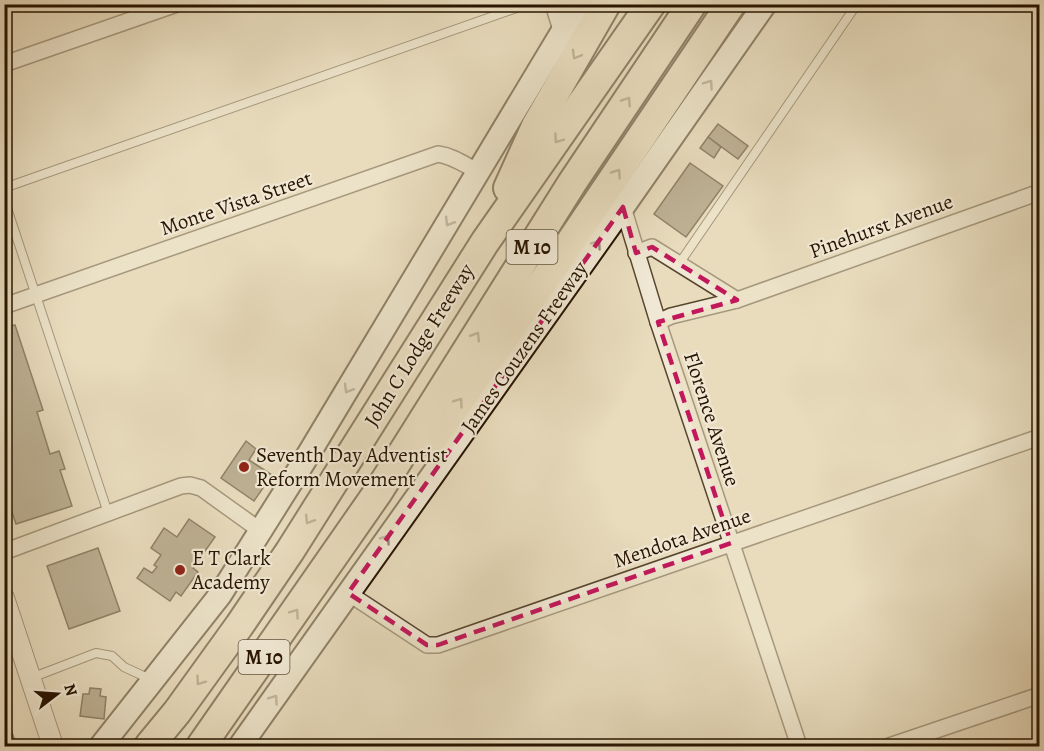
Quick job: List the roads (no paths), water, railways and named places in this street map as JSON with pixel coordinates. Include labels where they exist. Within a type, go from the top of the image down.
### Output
[{"type":"highway","points":[[485,242],[536,126],[606,4]]},
{"type":"highway","name":"John C Lodge Freeway","points":[[149,747],[226,645],[290,551],[485,242],[651,4]]},
{"type":"highway","name":"John C Lodge Freeway","points":[[201,747],[378,492],[572,183],[692,4]]},
{"type":"highway","points":[[378,492],[420,457],[561,256],[731,4]]},
{"type":"main road","points":[[101,747],[220,595],[305,460],[579,4]]},
{"type":"main road","name":"James Couzens Freeway","points":[[240,747],[765,4]]},
{"type":"main road","points":[[110,747],[137,703]]},
{"type":"street","points":[[4,64],[177,4]]},
{"type":"street","points":[[553,4],[562,33]]},
{"type":"street","name":"Monte Vista Street","points":[[4,306],[438,154],[451,155],[460,163],[479,172]]},
{"type":"street","name":"Pinehurst Avenue","points":[[658,322],[737,300],[1040,192]]},
{"type":"street","name":"Florence Avenue","points":[[623,207],[658,322],[799,747]]},
{"type":"street","points":[[636,253],[652,247],[737,300]]},
{"type":"street","name":"Mendota Avenue","points":[[348,593],[427,645],[432,646],[1040,437]]},
{"type":"street","points":[[4,549],[9,550],[190,485],[201,488],[261,531]]},
{"type":"street","points":[[4,598],[54,747]]},
{"type":"street","points":[[889,747],[1040,695]]},
{"type":"lane","points":[[4,188],[528,4]]},
{"type":"lane","points":[[679,264],[857,4]]},
{"type":"lane","points":[[4,199],[108,513]]},
{"type":"lane","points":[[31,678],[96,653],[112,656],[124,667],[154,681]]},
{"type":"place","name":"Seventh Day Adventist Reform Movement","points":[[244,467]]},
{"type":"place","name":"E T Clark Academy","points":[[180,570]]}]
